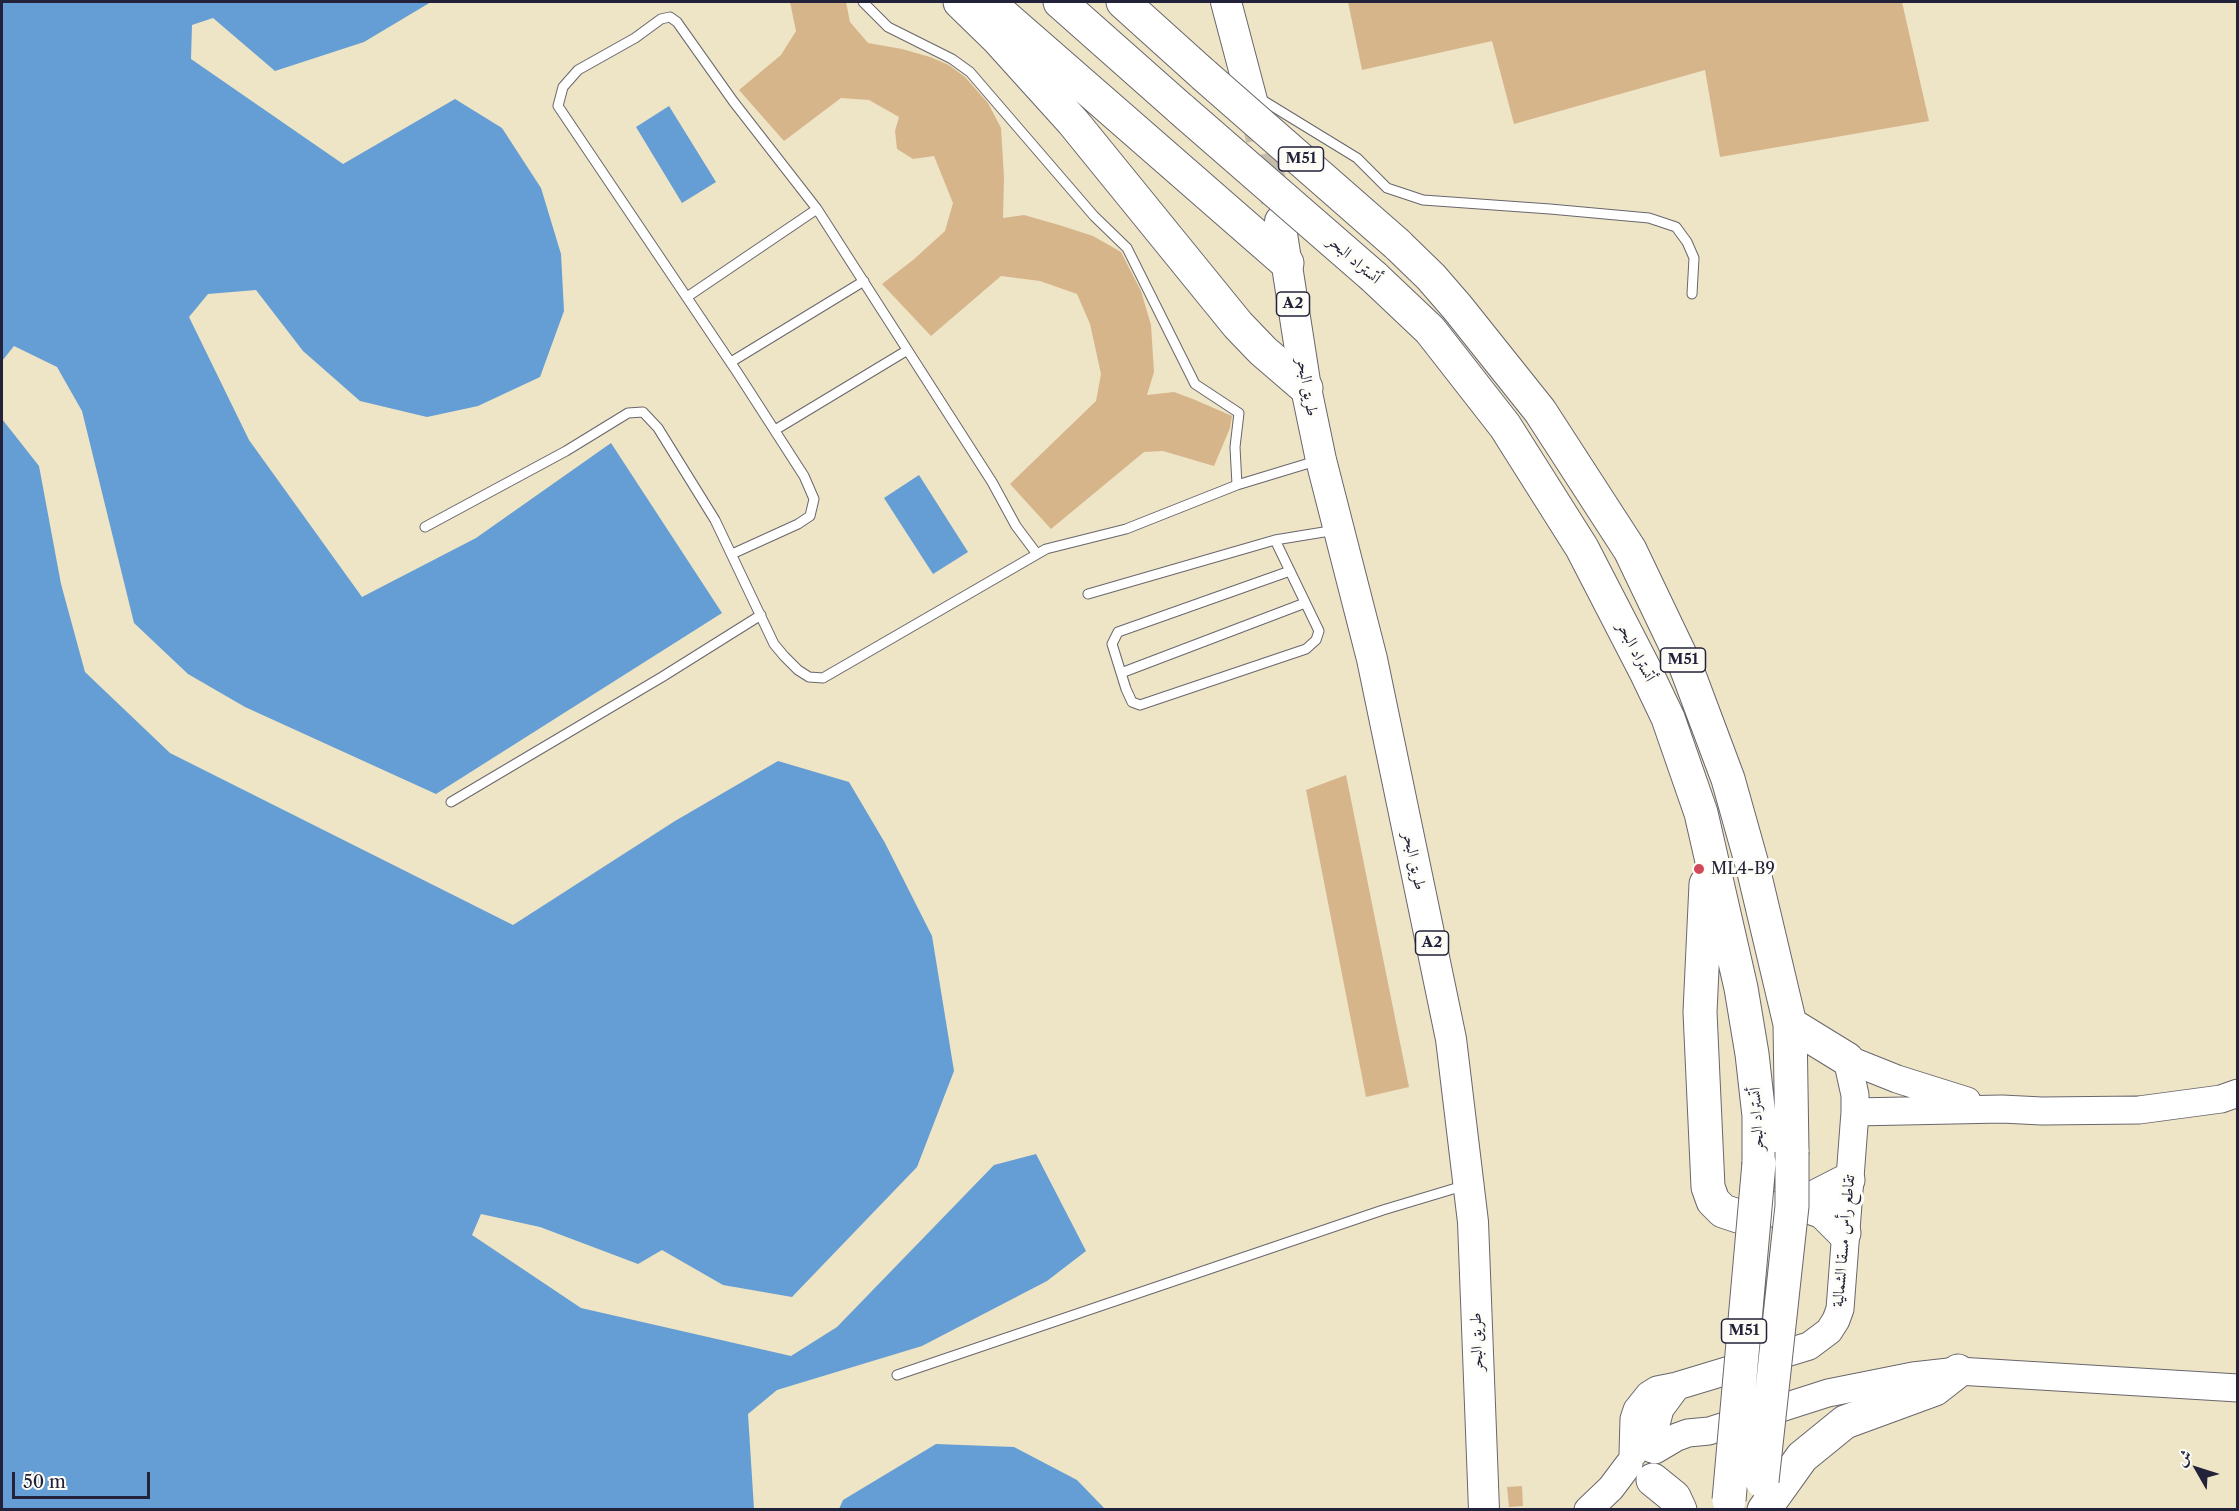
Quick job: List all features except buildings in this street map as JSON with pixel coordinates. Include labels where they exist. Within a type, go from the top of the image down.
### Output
[{"type":"highway","points":[[960,2],[998,39],[1073,122],[1238,325],[1263,351],[1306,388]]},
{"type":"highway","points":[[988,2],[1287,263]]},
{"type":"highway","name":"أتستراد البحر","points":[[1060,2],[1374,277],[1430,330],[1505,426],[1582,548],[1668,718],[1701,813],[1741,988],[1759,1116],[1748,1502]]},
{"type":"highway","name":"أتستراد البحر","points":[[1123,2],[1397,244],[1431,277],[1457,307],[1540,411],[1630,550],[1686,667],[1728,779],[1753,868],[1790,1024],[1792,1206],[1748,1502]]},
{"type":"highway","points":[[1708,844],[1700,1012],[1708,1187],[1713,1201],[1724,1211],[1738,1216],[1801,1204],[1848,1180]]},
{"type":"highway","points":[[1790,1024],[1847,1059]]},
{"type":"highway","points":[[1801,1204],[1823,1212],[1845,1233]]},
{"type":"highway","points":[[1748,1502],[1845,1422],[1935,1389],[1958,1371]]},
{"type":"highway","points":[[1647,1463],[1674,1497],[1680,1509]]},
{"type":"main road","points":[[1226,2],[1251,98]]},
{"type":"main road","name":"طريق البحر","points":[[1280,221],[1306,388],[1321,460],[1372,659],[1451,1039],[1473,1221],[1484,1509]]},
{"type":"street","points":[[1847,1059],[1948,1096],[2002,1109]]},
{"type":"street","name":"تقاطع رأس مسقا الشمالية","points":[[1647,1463],[1660,1409],[1677,1386],[1809,1346],[1829,1331],[1840,1309],[1848,1180],[1855,1112],[1852,1077],[1847,1059]]},
{"type":"street","points":[[1855,1112],[2002,1109],[2042,1112],[2139,1110],[2221,1099],[2238,1093]]},
{"type":"street","points":[[1588,1509],[1611,1488],[1647,1463],[1709,1431],[1828,1393],[1880,1381],[1958,1371],[2238,1388]]},
{"type":"street","points":[[1608,1509],[1647,1463]]},
{"type":"lane","points":[[863,2],[888,27],[952,59],[970,72],[1094,216],[1127,248],[1195,384],[1239,413],[1236,447],[1237,485]]},
{"type":"lane","points":[[732,554],[798,524],[810,516],[814,500],[804,476],[731,362],[558,106],[563,87],[578,70],[635,38],[661,19],[670,17],[677,22],[733,101],[817,209],[992,482],[1016,526],[1037,554]]},
{"type":"lane","points":[[1251,98],[1357,158],[1387,188],[1423,200],[1550,208],[1649,218],[1676,227],[1687,242],[1694,258],[1692,294]]},
{"type":"lane","points":[[687,297],[817,209]]},
{"type":"lane","points":[[731,362],[864,281]]},
{"type":"lane","points":[[775,430],[906,351]]},
{"type":"lane","points":[[425,527],[566,451],[628,413],[643,412],[658,428],[715,520],[774,644],[784,657],[809,677],[823,678],[1046,549],[1126,529],[1237,485],[1321,460]]},
{"type":"lane","points":[[1088,594],[1275,540],[1338,529]]},
{"type":"lane","points":[[1275,540],[1290,571],[1319,632],[1316,640],[1306,649],[1140,705],[1132,702],[1112,644],[1118,632],[1290,571]]},
{"type":"lane","points":[[1121,673],[1305,603]]},
{"type":"lane","points":[[451,802],[662,677],[761,615]]},
{"type":"lane","points":[[897,1375],[1383,1210],[1468,1184]]},
{"type":"water","points":[[2,2],[431,2],[364,42],[275,71],[213,18],[192,25],[191,59],[343,164],[455,99],[502,128],[541,188],[561,254],[564,311],[540,377],[478,406],[427,417],[360,401],[303,351],[256,290],[208,294],[189,317],[249,440],[362,597],[476,538],[611,443],[722,613],[436,794],[245,707],[188,674],[134,623],[82,411],[57,367],[14,346],[2,361]]},
{"type":"water","points":[[669,106],[716,182],[682,203],[636,127]]},
{"type":"water","points":[[2,419],[39,466],[61,584],[85,672],[170,753],[513,925],[675,821],[778,761],[849,782],[885,843],[932,936],[954,1071],[917,1167],[792,1297],[723,1285],[662,1250],[638,1264],[540,1227],[481,1214],[472,1235],[581,1308],[791,1356],[837,1327],[994,1165],[1036,1154],[1086,1251],[1047,1281],[922,1346],[777,1390],[748,1414],[754,1509],[2,1509]]},
{"type":"water","points":[[919,475],[968,552],[933,574],[884,498]]},
{"type":"water","points":[[936,1444],[1014,1447],[1077,1480],[1105,1509],[839,1509],[843,1500]]},
{"type":"tunnel","points":[[1254,110],[1276,201]]},
{"type":"place","name":"ML4-B9","points":[[1699,869]]}]
